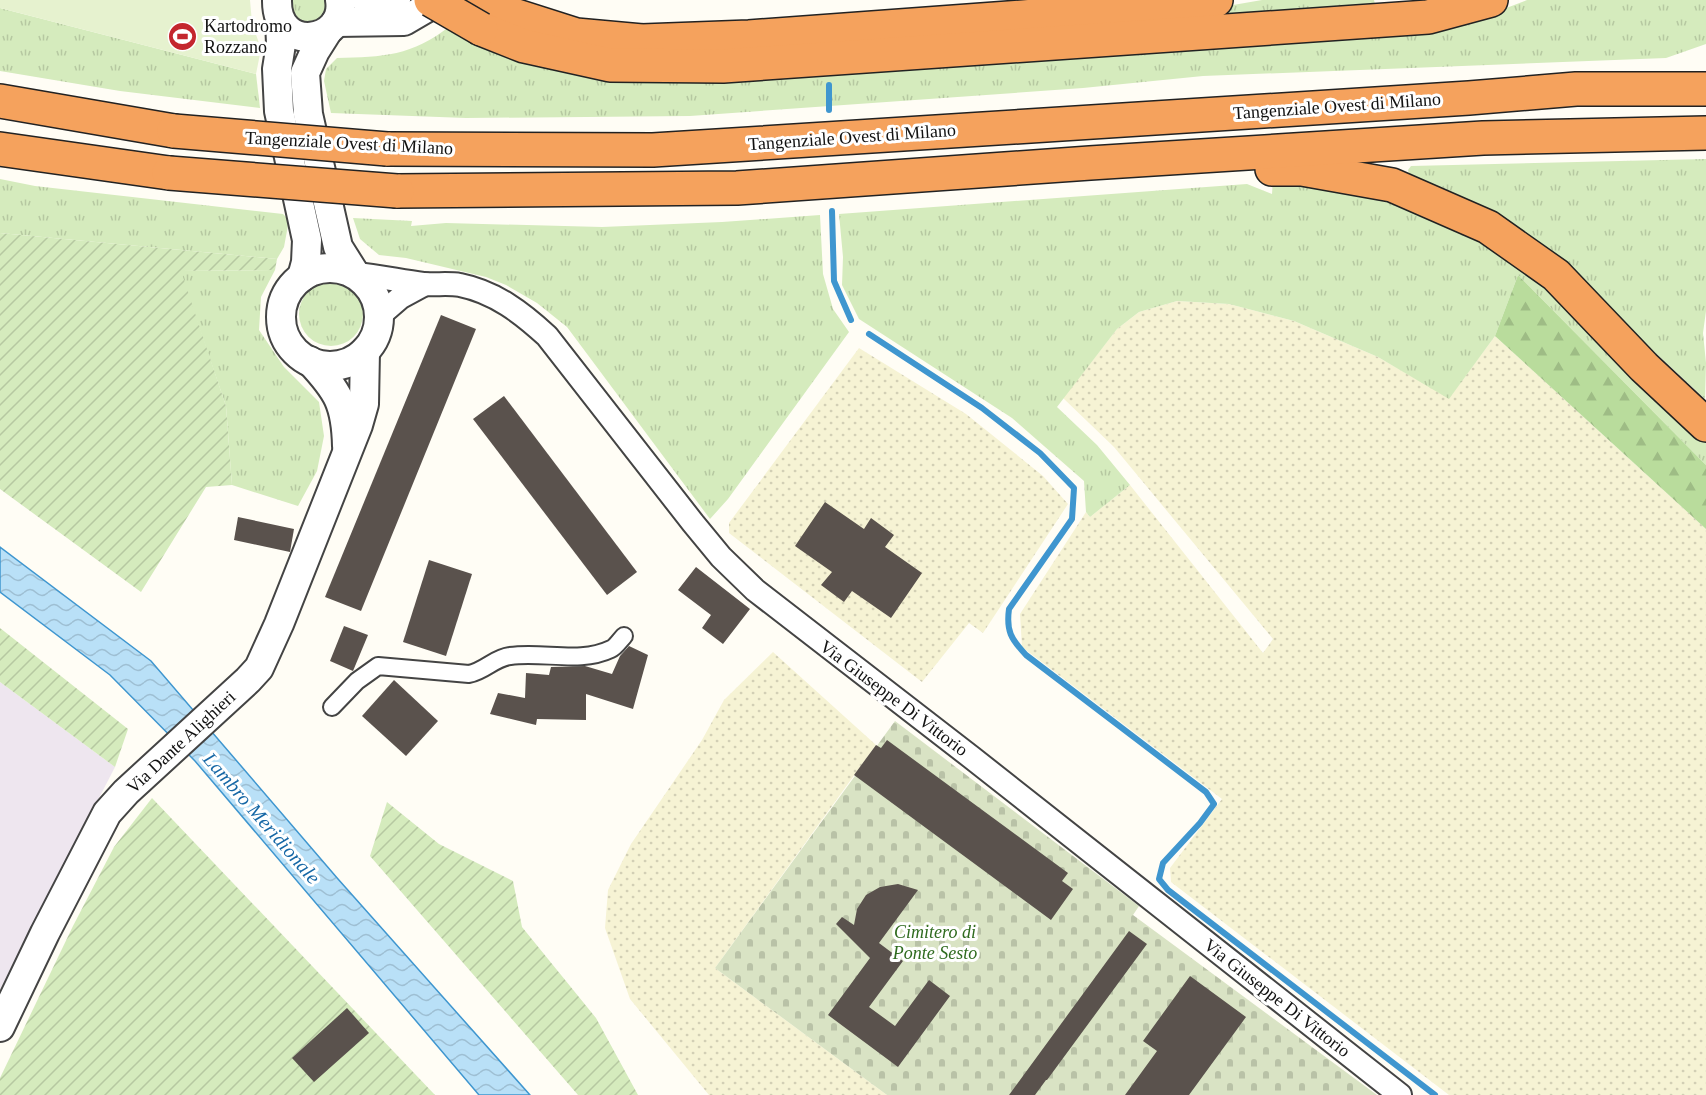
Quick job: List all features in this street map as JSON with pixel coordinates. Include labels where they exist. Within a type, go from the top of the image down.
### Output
[{"type":"highway","points":[[433,0],[576,35],[642,41],[749,37],[1151,8],[1216,0]]},
{"type":"highway","points":[[541,0],[614,22],[711,37]]},
{"type":"highway","points":[[487,13],[524,46],[610,65],[723,66],[1389,9],[1428,17],[1491,0]]},
{"type":"highway","points":[[1576,89],[1622,76],[1706,68]]},
{"type":"highway","name":"Tangenziale Ovest di Milano","points":[[0,101],[174,131],[387,148],[653,150],[1469,98],[1576,89],[1706,89]]},
{"type":"highway","points":[[0,148],[169,173],[397,191],[737,188],[1090,162],[1484,138],[1706,133]]},
{"type":"highway","points":[[1090,162],[1187,169],[1302,169],[1392,185],[1488,227],[1556,276],[1644,367],[1706,425]]},
{"type":"street","points":[[366,0],[383,4],[396,0]]},
{"type":"street","points":[[278,10],[286,28],[296,35],[306,37],[317,36],[334,18],[404,21],[429,7],[433,0]]},
{"type":"street","points":[[278,10],[281,44],[277,69],[279,111],[308,240],[302,277]]},
{"type":"street","points":[[334,18],[305,73],[308,114],[338,247],[354,274]]},
{"type":"street","points":[[337,268],[354,274],[365,282],[378,304],[378,329],[373,341],[354,360],[339,365],[324,366],[310,362],[296,352],[286,338],[281,322],[282,305],[290,289],[302,277],[318,269],[337,268]]},
{"type":"street","name":"Via Giuseppe Di Vittorio","points":[[354,274],[424,284],[460,285],[489,294],[520,312],[547,336],[678,505],[721,557],[755,590],[1400,1095]]},
{"type":"street","points":[[379,316],[401,297],[424,284]]},
{"type":"street","name":"Via Dante Alighieri","points":[[0,1027],[107,813],[126,792],[259,668],[358,425],[364,404],[365,351]]},
{"type":"street","name":"Via Dante Alighieri","points":[[310,362],[336,393],[344,409],[348,451]]},
{"type":"street","points":[[332,707],[357,681],[378,666],[469,674],[480,672],[498,659],[511,656],[588,656],[613,648],[624,636]]},
{"type":"shaded area","points":[[1177,301],[1229,304],[1294,321],[1378,357],[1449,398],[1495,336],[1706,529],[1706,1095],[1449,1095],[1171,882],[1170,868],[1222,799],[1022,647],[1020,614],[1086,512],[1090,517],[1130,485],[1263,653],[1273,639],[1114,447],[1063,398],[1117,329],[1139,312]]},
{"type":"shaded area","points":[[859,348],[966,414],[1043,476],[1068,504],[983,633],[969,623],[922,682],[729,533],[729,523]]},
{"type":"shaded area","points":[[773,652],[876,745],[715,968],[887,1095],[709,1095],[630,999],[605,928],[608,890],[631,844],[702,740],[724,700]]},
{"type":"shaded area","points":[[0,682],[115,767],[0,990]]},
{"type":"green space","name":"Kartodromo Rozzano","points":[[0,0],[250,0],[252,23],[261,49],[256,74],[0,8]]},
{"type":"green space","points":[[290,0],[329,0],[322,20],[303,24],[293,16]]},
{"type":"green space","points":[[1262,0],[1374,0],[1375,4],[1187,17],[1187,13]]},
{"type":"green space","points":[[1527,0],[1706,0],[1706,44],[1666,58],[1203,76],[1083,88],[690,116],[466,118],[331,113],[324,81],[326,69],[337,58],[396,53],[423,44],[450,26],[1298,35],[1454,28]]},
{"type":"green space","points":[[0,8],[256,74],[260,108],[120,91],[0,71]]},
{"type":"green space","points":[[1706,159],[1706,311],[1703,333],[1706,363],[1705,399],[1536,242],[1475,204],[1409,174],[1408,170],[1411,166]]},
{"type":"green space","points":[[0,179],[35,186],[283,214],[289,220],[284,247],[277,259],[0,233]]},
{"type":"green space","points":[[1273,179],[1411,202],[1525,267],[1706,434],[1706,465],[1518,275],[1495,336],[1449,399],[1378,357],[1294,321],[1229,304],[1177,301],[1139,312],[1117,329],[1057,407],[1097,445],[1130,485],[1090,517],[1086,512],[1084,481],[1012,418],[859,319],[842,285],[843,257],[839,214],[1247,184],[1272,194]]},
{"type":"green space","points":[[820,215],[823,274],[833,309],[849,332],[728,499],[710,519],[567,327],[537,303],[506,285],[486,277],[406,258],[379,255],[360,239],[353,218],[412,221],[411,226],[446,223],[602,227]]},
{"type":"green space","points":[[0,233],[277,259],[275,270],[181,271],[226,406],[232,485],[206,487],[141,592],[0,489]]},
{"type":"green space","points":[[275,270],[261,297],[259,330],[284,367],[319,402],[324,436],[317,471],[298,506],[232,485],[226,406],[180,271]]},
{"type":"green space","points":[[1518,275],[1706,465],[1706,529],[1495,336]]},
{"type":"green space","points":[[325,282],[337,282],[354,291],[361,302],[363,314],[361,326],[354,337],[337,346],[325,346],[313,341],[304,332],[299,320],[299,308],[304,296],[313,287]]},
{"type":"green space","points":[[0,628],[128,729],[115,767],[0,682]]},
{"type":"green space","name":"Cimitero di Ponte Sesto","points":[[895,721],[1139,906],[1133,915],[1377,1095],[887,1095],[715,968]]},
{"type":"green space","points":[[152,798],[435,1095],[0,1095],[0,1078],[73,926],[114,847]]},
{"type":"green space","points":[[387,802],[439,844],[513,881],[522,927],[596,1018],[638,1095],[578,1095],[370,856]]},
{"type":"water","name":"Lambro Meridionale","points":[[0,547],[151,661],[338,879],[530,1095],[479,1095],[195,761],[110,675],[0,592]]},
{"type":"building","points":[[441,315],[476,329],[361,611],[325,597]]},
{"type":"building","points":[[504,396],[637,572],[607,595],[473,419]]},
{"type":"building","points":[[825,502],[864,529],[871,518],[894,535],[885,547],[922,573],[891,618],[852,591],[844,602],[821,585],[832,572],[795,546]]},
{"type":"building","points":[[238,517],[294,529],[290,552],[234,540]]},
{"type":"building","points":[[429,560],[472,574],[446,656],[403,642]]},
{"type":"building","points":[[696,567],[750,609],[723,644],[702,628],[711,615],[678,590]]},
{"type":"building","points":[[344,626],[368,635],[353,671],[330,661]]},
{"type":"building","points":[[629,646],[648,655],[633,709],[586,694],[586,720],[537,719],[536,725],[490,714],[498,693],[525,698],[526,673],[549,675],[551,667],[585,666],[612,674],[620,656]]},
{"type":"building","points":[[394,680],[438,721],[406,756],[362,716]]},
{"type":"building","points":[[887,740],[1068,873],[1062,881],[1073,889],[1051,920],[854,775],[876,745],[881,748]]},
{"type":"building","points":[[898,884],[918,890],[879,943],[903,961],[869,1007],[895,1026],[929,980],[950,996],[898,1067],[828,1015],[870,958],[836,924],[842,917],[854,925],[857,909],[866,895],[880,887]]},
{"type":"building","points":[[1129,931],[1147,944],[1035,1095],[1009,1095]]},
{"type":"building","points":[[1190,976],[1246,1017],[1189,1095],[1125,1095],[1157,1051],[1143,1041]]},
{"type":"building","points":[[347,1008],[369,1033],[314,1082],[292,1058]]},
{"type":"waterway","points":[[829,85],[829,110]]},
{"type":"waterway","points":[[832,211],[834,281],[851,320]]},
{"type":"waterway","points":[[869,334],[982,408],[1040,453],[1074,488],[1072,519],[1009,609],[1009,629],[1013,639],[1026,655],[1206,792],[1214,804],[1200,823],[1163,863],[1159,879],[1168,890],[1435,1095]]},
{"type":"place","name":"Kartodromo Rozzano","points":[[183,36]]}]
